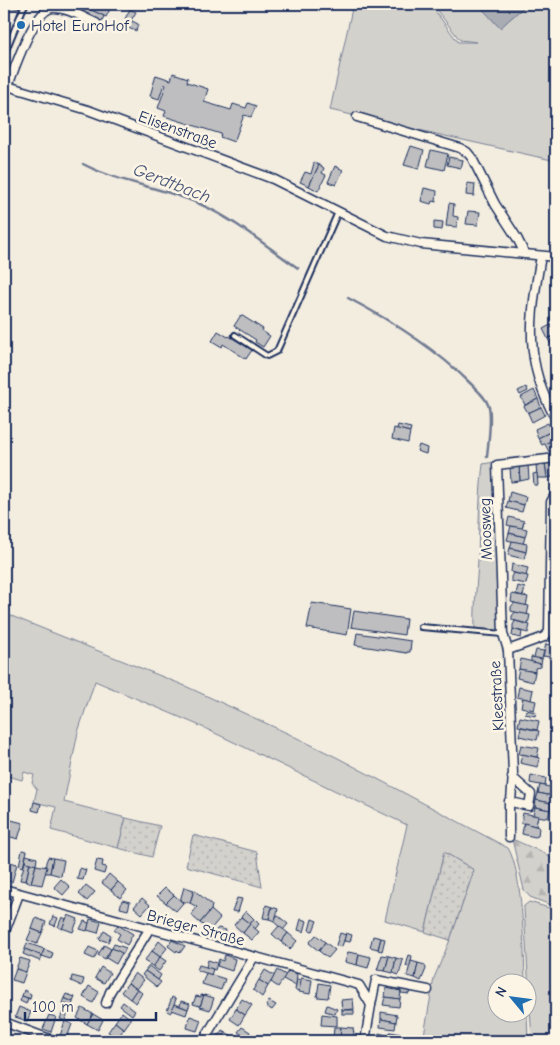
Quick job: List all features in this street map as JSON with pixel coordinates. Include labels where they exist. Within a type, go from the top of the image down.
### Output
[{"type":"street","points":[[6,86],[34,24],[46,8],[58,6],[96,23]]},
{"type":"street","name":"Elisenstraße","points":[[6,86],[88,110],[273,179],[368,228],[398,239],[421,244],[556,257]]},
{"type":"street","points":[[357,117],[460,148],[467,152],[525,254]]},
{"type":"street","points":[[541,256],[532,322],[532,355],[541,388],[556,419]]},
{"type":"street","name":"Moosweg","points":[[508,650],[503,634],[497,465],[556,458]]},
{"type":"street","name":"Kleestraße","points":[[509,837],[509,801],[511,802],[513,774],[508,650],[553,633],[551,502],[556,493]]},
{"type":"street","points":[[511,802],[529,806],[531,794],[512,777]]},
{"type":"street","name":"Brieger Straße","points":[[4,889],[359,985],[371,1005]]},
{"type":"street","points":[[4,934],[19,894]]},
{"type":"street","points":[[106,1003],[110,992],[150,928]]},
{"type":"street","points":[[203,1041],[254,957]]},
{"type":"street","points":[[364,1041],[376,980],[428,990]]},
{"type":"street","points":[[4,1022],[55,1041]]},
{"type":"lane","points":[[4,55],[6,44],[25,4],[12,4]]},
{"type":"lane","points":[[235,335],[267,356],[277,350],[338,212]]},
{"type":"lane","points":[[422,626],[503,634]]},
{"type":"green space","points":[[353,4],[430,4],[458,42],[477,42],[460,40],[432,4],[478,4],[500,28],[527,4],[556,4],[556,161],[330,110]]},
{"type":"green space","points":[[495,462],[500,630],[475,629],[483,464]]},
{"type":"green space","points":[[4,613],[183,685],[287,733],[508,848],[513,859],[520,893],[525,972],[488,972],[488,1022],[527,1022],[528,1041],[423,1041],[434,978],[450,940],[474,870],[444,852],[425,932],[385,920],[407,825],[198,725],[95,681],[78,732],[64,802],[126,818],[118,848],[51,830],[56,807],[34,802],[37,789],[32,783],[34,775],[24,772],[22,780],[4,775],[4,666],[8,649],[4,647]]},
{"type":"green space","points":[[126,818],[160,826],[152,857],[118,848]]},
{"type":"green space","points":[[193,835],[257,852],[262,887],[186,866]]},
{"type":"green space","points":[[512,839],[544,853],[556,862],[556,907],[530,897],[524,890]]},
{"type":"green space","points":[[444,852],[474,870],[450,940],[425,932]]},
{"type":"green space","points":[[529,902],[556,910],[556,1041],[532,1041],[531,1022],[538,1022],[538,972],[528,972],[524,906]]},
{"type":"shaded area","points":[[478,4],[527,4],[500,28]]},
{"type":"building","points":[[79,4],[99,4],[110,9],[106,17]]},
{"type":"building","points":[[85,7],[104,16],[102,21],[83,13]]},
{"type":"building","points":[[130,9],[136,12],[130,22],[125,19]]},
{"type":"building","points":[[132,21],[138,24],[136,31],[128,28]]},
{"type":"building","points":[[173,73],[188,78],[187,82],[208,89],[204,102],[231,110],[233,104],[246,108],[248,103],[256,106],[251,117],[244,115],[234,142],[220,137],[221,134],[164,116],[166,111],[158,108],[166,85],[164,84],[159,99],[150,96],[156,75],[171,80]]},
{"type":"building","points":[[411,146],[424,150],[419,169],[404,165]]},
{"type":"building","points":[[431,150],[448,154],[444,170],[427,166]]},
{"type":"building","points":[[449,157],[463,160],[461,168],[447,165]]},
{"type":"building","points":[[314,163],[319,165],[309,186],[300,182],[305,172],[311,174]]},
{"type":"building","points":[[319,165],[324,168],[322,173],[326,175],[318,191],[309,186]]},
{"type":"building","points":[[335,166],[343,170],[336,185],[328,182]]},
{"type":"building","points":[[467,183],[475,184],[474,196],[466,195]]},
{"type":"building","points":[[424,188],[437,191],[436,202],[432,201],[431,204],[421,201]]},
{"type":"building","points":[[449,203],[454,204],[453,216],[458,217],[457,227],[446,226]]},
{"type":"building","points":[[468,211],[480,212],[478,225],[466,224]]},
{"type":"building","points":[[434,221],[443,222],[442,230],[434,229]]},
{"type":"building","points":[[556,313],[556,322],[553,324],[550,317]]},
{"type":"building","points":[[241,315],[263,329],[262,331],[270,336],[263,347],[255,342],[256,340],[234,326]]},
{"type":"building","points":[[556,322],[556,334],[548,339],[543,329]]},
{"type":"building","points":[[218,331],[252,350],[246,359],[223,344],[222,347],[212,341]]},
{"type":"building","points":[[556,334],[556,348],[554,350],[548,339]]},
{"type":"building","points":[[526,387],[528,391],[520,395],[518,391]]},
{"type":"building","points":[[534,390],[538,399],[525,405],[521,397]]},
{"type":"building","points":[[538,399],[541,407],[528,413],[524,406]]},
{"type":"building","points":[[541,407],[545,415],[532,422],[528,413]]},
{"type":"building","points":[[548,423],[552,431],[538,438],[535,429]]},
{"type":"building","points":[[398,425],[411,428],[410,432],[397,429]]},
{"type":"building","points":[[394,428],[410,432],[408,443],[392,439]]},
{"type":"building","points":[[552,431],[555,439],[542,445],[538,438]]},
{"type":"building","points":[[556,438],[556,449],[549,452],[545,444]]},
{"type":"building","points":[[419,445],[427,448],[426,454],[417,451]]},
{"type":"building","points":[[554,462],[556,476],[547,478],[545,463]]},
{"type":"building","points":[[545,463],[547,478],[537,478],[536,464]]},
{"type":"building","points":[[528,465],[529,479],[520,481],[519,466]]},
{"type":"building","points":[[519,466],[520,481],[511,482],[510,467]]},
{"type":"building","points":[[537,473],[538,485],[534,485],[533,474]]},
{"type":"building","points":[[510,492],[526,497],[524,505],[508,501]]},
{"type":"building","points":[[508,501],[524,505],[522,512],[506,508]]},
{"type":"building","points":[[509,517],[524,521],[522,529],[507,525]]},
{"type":"building","points":[[511,526],[527,529],[525,537],[509,533]]},
{"type":"building","points":[[509,533],[525,537],[523,544],[507,540]]},
{"type":"building","points":[[512,541],[527,544],[526,552],[510,548]]},
{"type":"building","points":[[510,548],[526,552],[524,559],[508,555]]},
{"type":"building","points":[[512,564],[528,568],[526,576],[511,572]]},
{"type":"building","points":[[513,573],[528,576],[526,584],[511,581]]},
{"type":"building","points":[[518,586],[525,588],[523,596],[516,594]]},
{"type":"building","points":[[512,594],[528,597],[526,606],[511,602]]},
{"type":"building","points":[[312,603],[351,609],[347,635],[307,628]]},
{"type":"building","points":[[514,603],[529,606],[527,615],[511,611]]},
{"type":"building","points":[[354,611],[406,619],[404,635],[351,627]]},
{"type":"building","points":[[515,612],[530,615],[528,624],[512,620]]},
{"type":"building","points":[[515,621],[530,625],[528,633],[513,629]]},
{"type":"building","points":[[513,629],[522,632],[521,638],[512,636]]},
{"type":"building","points":[[357,633],[411,641],[410,652],[355,645]]},
{"type":"building","points":[[551,639],[556,640],[556,658],[543,656],[546,644],[550,645]]},
{"type":"building","points":[[536,650],[544,651],[542,659],[534,658]]},
{"type":"building","points":[[531,657],[542,659],[541,664],[531,662]]},
{"type":"building","points":[[521,659],[541,664],[541,667],[535,668],[535,672],[519,669]]},
{"type":"building","points":[[519,669],[535,672],[533,682],[517,678]]},
{"type":"building","points":[[519,687],[533,690],[531,700],[517,697]]},
{"type":"building","points":[[523,698],[536,701],[534,710],[521,707]]},
{"type":"building","points":[[526,710],[536,712],[535,716],[525,714]]},
{"type":"building","points":[[520,717],[539,721],[537,730],[518,726]]},
{"type":"building","points":[[521,727],[539,731],[537,740],[519,736]]},
{"type":"building","points":[[521,745],[539,748],[537,757],[519,754]]},
{"type":"building","points":[[522,754],[540,758],[538,767],[520,763]]},
{"type":"building","points":[[531,775],[546,778],[545,786],[530,783]]},
{"type":"building","points":[[540,785],[554,788],[553,796],[538,793]]},
{"type":"building","points":[[538,793],[553,796],[551,803],[536,800]]},
{"type":"building","points":[[536,800],[551,803],[550,810],[535,807]]},
{"type":"building","points":[[34,802],[41,804],[39,812],[32,810]]},
{"type":"building","points":[[535,807],[550,810],[548,818],[533,815]]},
{"type":"building","points":[[523,813],[538,816],[536,826],[521,823]]},
{"type":"building","points":[[7,819],[23,823],[18,839],[4,835]]},
{"type":"building","points":[[524,823],[539,827],[538,836],[522,834]]},
{"type":"building","points":[[22,850],[27,851],[23,867],[19,866]]},
{"type":"building","points":[[26,855],[37,858],[36,865],[25,862]]},
{"type":"building","points":[[48,857],[53,858],[50,873],[45,873],[46,862]]},
{"type":"building","points":[[53,858],[64,860],[61,876],[50,873]]},
{"type":"building","points":[[97,860],[103,861],[102,866],[106,867],[104,874],[94,871]]},
{"type":"building","points":[[10,862],[17,864],[12,882],[4,880],[4,868],[8,869]]},
{"type":"building","points":[[25,862],[30,863],[26,881],[20,880]]},
{"type":"building","points":[[30,863],[36,865],[31,883],[26,881]]},
{"type":"building","points":[[36,865],[47,867],[42,885],[31,883]]},
{"type":"building","points":[[80,868],[86,870],[83,880],[77,879]]},
{"type":"building","points":[[109,874],[118,882],[111,890],[102,883]]},
{"type":"building","points":[[61,879],[70,887],[63,895],[54,887]]},
{"type":"building","points":[[118,882],[127,890],[120,898],[111,890]]},
{"type":"building","points":[[86,885],[95,892],[87,901],[79,894]]},
{"type":"building","points":[[184,887],[194,890],[190,903],[180,901]]},
{"type":"building","points":[[165,888],[174,895],[166,903],[157,896]]},
{"type":"building","points":[[194,890],[212,905],[211,910],[200,923],[191,915],[197,907],[190,903]]},
{"type":"building","points":[[174,895],[183,903],[176,911],[166,903]]},
{"type":"building","points":[[142,898],[150,905],[142,914],[134,907]]},
{"type":"building","points":[[237,898],[242,899],[238,912],[232,911]]},
{"type":"building","points":[[122,900],[130,902],[128,910],[120,908]]},
{"type":"building","points":[[266,905],[272,907],[269,919],[263,918]]},
{"type":"building","points":[[272,907],[278,909],[275,921],[269,919]]},
{"type":"building","points":[[211,910],[220,918],[210,930],[200,923]]},
{"type":"building","points":[[246,911],[254,919],[250,924],[241,917]]},
{"type":"building","points":[[68,915],[78,919],[73,932],[62,928]]},
{"type":"building","points":[[277,915],[288,924],[283,930],[274,922]]},
{"type":"building","points":[[53,916],[58,918],[55,926],[50,924]]},
{"type":"building","points":[[62,917],[66,919],[62,929],[58,927]]},
{"type":"building","points":[[241,917],[250,924],[243,933],[234,925]]},
{"type":"building","points":[[36,918],[46,922],[42,933],[32,929]]},
{"type":"building","points":[[90,919],[101,922],[98,933],[87,930]]},
{"type":"building","points":[[254,919],[259,924],[255,929],[250,924]]},
{"type":"building","points":[[301,919],[307,921],[304,932],[298,930]]},
{"type":"building","points":[[312,919],[317,921],[313,931],[309,930]]},
{"type":"building","points":[[84,921],[89,923],[87,931],[80,929]]},
{"type":"building","points":[[250,924],[259,932],[252,940],[243,933]]},
{"type":"building","points":[[118,925],[133,934],[127,945],[117,939],[120,934],[114,930]]},
{"type":"building","points":[[279,926],[288,933],[281,942],[272,934]]},
{"type":"building","points":[[218,928],[226,930],[224,936],[212,935]]},
{"type":"building","points":[[32,929],[42,933],[37,944],[27,940]]},
{"type":"building","points":[[104,931],[111,935],[108,942],[99,939]]},
{"type":"building","points":[[288,933],[297,941],[290,949],[281,942]]},
{"type":"building","points":[[340,933],[346,935],[341,947],[336,945]]},
{"type":"building","points":[[346,933],[352,935],[350,942],[344,941]]},
{"type":"building","points":[[316,935],[325,942],[319,951],[309,943]]},
{"type":"building","points":[[373,936],[381,938],[378,949],[370,947]]},
{"type":"building","points":[[381,938],[385,939],[382,951],[378,950]]},
{"type":"building","points":[[172,940],[185,946],[180,953],[168,946]]},
{"type":"building","points":[[159,941],[167,948],[160,957],[152,951]]},
{"type":"building","points":[[325,942],[335,950],[328,958],[319,951]]},
{"type":"building","points":[[27,943],[44,949],[42,956],[25,949]]},
{"type":"building","points":[[114,944],[126,948],[123,954],[112,948]]},
{"type":"building","points":[[104,945],[111,949],[105,959],[98,955]]},
{"type":"building","points":[[89,947],[98,951],[94,959],[85,955]]},
{"type":"building","points":[[112,948],[122,953],[116,964],[106,958]]},
{"type":"building","points":[[25,949],[42,956],[40,961],[23,954]]},
{"type":"building","points":[[44,949],[53,953],[51,959],[42,956]]},
{"type":"building","points":[[152,951],[160,957],[154,967],[144,961]]},
{"type":"building","points":[[348,952],[359,954],[357,965],[345,962]]},
{"type":"building","points":[[359,954],[371,957],[368,968],[357,965]]},
{"type":"building","points":[[225,955],[235,959],[232,971],[217,966],[219,959],[223,961]]},
{"type":"building","points":[[382,955],[389,956],[385,971],[377,970]]},
{"type":"building","points":[[409,955],[412,956],[410,967],[406,966]]},
{"type":"building","points":[[389,956],[396,958],[393,973],[385,971]]},
{"type":"building","points":[[160,957],[166,961],[159,971],[153,967]]},
{"type":"building","points":[[20,958],[30,961],[26,972],[16,969]]},
{"type":"building","points":[[396,958],[403,960],[399,975],[393,973]]},
{"type":"building","points":[[208,960],[217,963],[215,970],[206,967]]},
{"type":"building","points":[[411,961],[418,963],[415,978],[407,976]]},
{"type":"building","points":[[418,963],[425,965],[426,969],[421,981],[415,978]]},
{"type":"building","points":[[199,965],[213,969],[211,975],[197,970]]},
{"type":"building","points":[[149,966],[161,975],[158,980],[145,971]]},
{"type":"building","points":[[101,967],[110,973],[104,983],[95,978]]},
{"type":"building","points":[[16,969],[26,972],[22,983],[12,980]]},
{"type":"building","points":[[265,970],[275,976],[268,986],[259,980]]},
{"type":"building","points":[[277,970],[286,975],[278,987],[271,982]]},
{"type":"building","points":[[145,971],[161,982],[157,987],[142,975]]},
{"type":"building","points":[[288,971],[297,974],[296,986],[283,979]]},
{"type":"building","points":[[135,973],[144,980],[137,989],[128,983]]},
{"type":"building","points":[[206,973],[225,979],[221,990],[202,984]]},
{"type":"building","points":[[72,976],[84,979],[82,986],[71,981]]},
{"type":"building","points":[[301,978],[312,980],[310,994],[299,992]]},
{"type":"building","points":[[297,979],[301,980],[299,991],[295,990]]},
{"type":"building","points":[[259,980],[268,986],[262,997],[253,990]]},
{"type":"building","points":[[128,983],[137,989],[130,999],[121,992]]},
{"type":"building","points":[[319,983],[330,985],[328,998],[317,997]]},
{"type":"building","points":[[89,986],[99,992],[93,1003],[83,997]]},
{"type":"building","points":[[386,988],[401,991],[400,999],[385,997]]},
{"type":"building","points":[[398,988],[410,990],[409,994],[401,993],[401,991],[397,990]]},
{"type":"building","points":[[137,989],[142,993],[136,1003],[130,999]]},
{"type":"building","points":[[24,990],[31,994],[30,999],[22,996]]},
{"type":"building","points":[[66,994],[75,997],[73,1002],[64,998]]},
{"type":"building","points":[[201,995],[204,996],[200,1006],[193,1004],[196,996],[201,997]]},
{"type":"building","points":[[204,995],[214,998],[210,1010],[200,1007]]},
{"type":"building","points":[[22,996],[28,998],[26,1004],[20,1001]]},
{"type":"building","points":[[172,997],[176,999],[171,1013],[167,1011]]},
{"type":"building","points":[[385,997],[400,999],[399,1007],[383,1005]]},
{"type":"building","points":[[64,998],[73,1002],[72,1006],[62,1003]]},
{"type":"building","points":[[242,999],[252,1005],[245,1015],[236,1009]]},
{"type":"building","points":[[353,999],[354,1009],[342,1010],[341,1000]]},
{"type":"building","points":[[181,1001],[190,1004],[188,1009],[180,1006]]},
{"type":"building","points":[[269,1001],[276,1005],[272,1010],[266,1006]]},
{"type":"building","points":[[123,1002],[135,1011],[132,1015],[120,1006]]},
{"type":"building","points":[[174,1004],[188,1009],[186,1015],[172,1010]]},
{"type":"building","points":[[327,1005],[337,1009],[335,1014],[325,1011]]},
{"type":"building","points":[[19,1007],[31,1012],[27,1021],[15,1017]]},
{"type":"building","points":[[82,1008],[93,1014],[87,1024],[77,1018]]},
{"type":"building","points":[[236,1009],[245,1015],[239,1025],[230,1019]]},
{"type":"building","points":[[342,1010],[354,1010],[354,1014],[342,1014]]},
{"type":"building","points":[[63,1011],[68,1013],[65,1021],[60,1019]]},
{"type":"building","points":[[122,1012],[131,1019],[124,1029],[115,1022]]},
{"type":"building","points":[[381,1012],[397,1015],[396,1022],[381,1019]]},
{"type":"building","points":[[93,1014],[103,1020],[98,1030],[87,1024]]},
{"type":"building","points":[[322,1014],[337,1016],[337,1026],[321,1025]]},
{"type":"building","points":[[49,1015],[56,1017],[51,1032],[43,1029]]},
{"type":"building","points":[[190,1016],[201,1020],[197,1031],[187,1028]]},
{"type":"building","points":[[381,1019],[396,1022],[395,1029],[380,1027]]},
{"type":"building","points":[[65,1021],[72,1024],[67,1038],[60,1036]]},
{"type":"building","points":[[115,1022],[124,1029],[117,1038],[108,1032]]},
{"type":"building","points":[[242,1027],[250,1032],[247,1038],[238,1032]]},
{"type":"building","points":[[334,1027],[341,1027],[340,1039],[333,1038]]},
{"type":"building","points":[[341,1027],[353,1028],[354,1034],[352,1039],[340,1038]]},
{"type":"building","points":[[222,1030],[232,1036],[228,1041],[216,1040]]},
{"type":"building","points":[[390,1032],[402,1034],[401,1038],[389,1036]]},
{"type":"building","points":[[379,1033],[394,1037],[393,1041],[378,1041]]},
{"type":"waterway","name":"Gerdtbach","points":[[83,164],[97,171],[188,199],[215,211],[240,226],[298,268]]},
{"type":"waterway","name":"Gerdtbach","points":[[348,298],[381,316],[428,347],[457,370],[481,394],[488,403],[490,412],[487,457]]},
{"type":"place","name":"Hotel EuroHof","points":[[21,25]]}]
